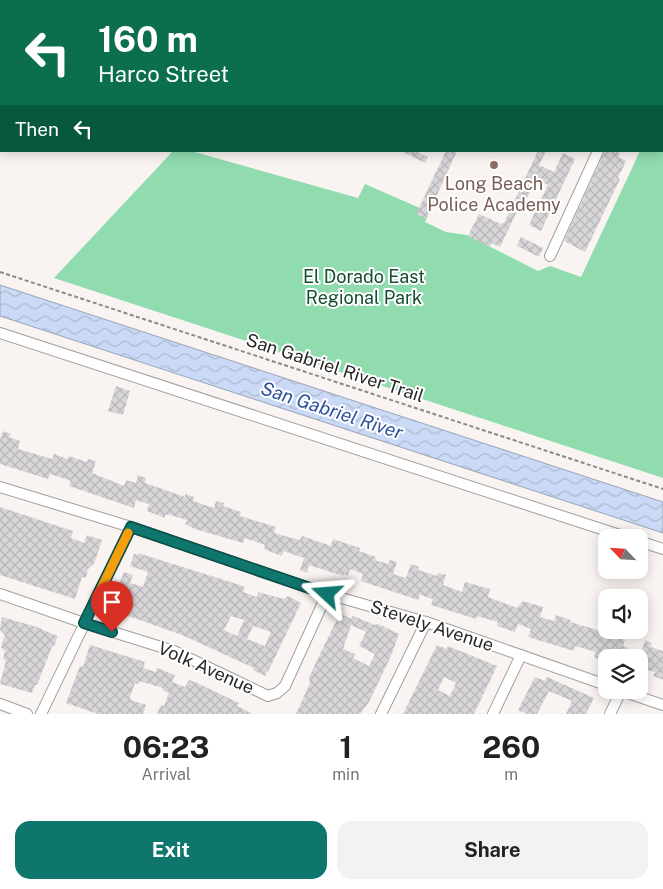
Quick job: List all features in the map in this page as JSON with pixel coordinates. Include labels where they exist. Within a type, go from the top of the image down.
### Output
[{"type":"street","points":[[550,256],[598,152]]},
{"type":"street","points":[[0,333],[601,529]]},
{"type":"street","name":"Stevely Avenue","points":[[0,487],[131,527],[327,594],[426,622],[598,682]]},
{"type":"street","points":[[41,714],[131,527]]},
{"type":"street","points":[[648,544],[663,548]]},
{"type":"street","name":"Volk Avenue","points":[[0,594],[174,651],[268,696],[278,693],[285,686],[327,594]]},
{"type":"street","points":[[381,714],[426,622]]},
{"type":"street","points":[[493,714],[521,656]]},
{"type":"street","points":[[610,714],[616,699]]},
{"type":"street","points":[[646,699],[663,705]]},
{"type":"street","points":[[0,704],[27,714]]},
{"type":"path","name":"San Gabriel River Trail","points":[[0,272],[663,489]]},
{"type":"green space","name":"El Dorado East Regional Park","points":[[172,152],[195,152],[358,198],[365,184],[429,212],[425,222],[446,232],[467,235],[538,271],[550,266],[581,277],[640,152],[663,152],[663,478],[54,278]]},
{"type":"water","name":"San Gabriel River","points":[[0,285],[663,502],[663,533],[0,316]]},
{"type":"building","points":[[403,152],[418,152],[428,157],[425,163]]},
{"type":"building","points":[[446,152],[457,152],[426,219],[416,214]]},
{"type":"building","points":[[538,152],[546,152],[539,165],[554,172],[563,153],[575,159],[541,231],[529,225],[548,185],[536,179],[527,198],[524,197],[500,247],[492,243],[490,247],[468,236],[479,214],[501,224],[504,223]]},
{"type":"building","points":[[605,152],[620,153],[618,157],[626,161],[618,178],[620,179],[585,252],[564,241]]},
{"type":"building","points":[[521,237],[543,248],[539,257],[517,246]]},
{"type":"building","points":[[116,386],[130,391],[123,415],[108,411]]},
{"type":"building","points":[[3,431],[11,434],[9,437],[20,441],[18,449],[52,459],[54,454],[68,459],[69,456],[87,462],[88,459],[96,461],[92,473],[124,486],[126,480],[136,483],[138,475],[146,478],[145,483],[185,497],[185,494],[194,497],[193,501],[214,508],[216,501],[224,503],[223,506],[241,512],[240,516],[276,527],[274,533],[300,540],[302,536],[331,546],[333,539],[360,548],[359,551],[376,557],[375,560],[388,564],[390,560],[397,562],[393,574],[406,578],[411,564],[419,567],[418,570],[437,576],[438,573],[446,575],[443,585],[462,592],[465,582],[490,589],[488,597],[517,608],[523,601],[543,607],[540,617],[554,621],[556,615],[571,620],[570,622],[598,630],[598,639],[625,640],[623,646],[628,648],[598,649],[598,659],[594,658],[596,652],[575,646],[574,651],[528,637],[531,629],[518,624],[515,632],[497,626],[498,622],[477,616],[476,619],[431,605],[433,599],[420,595],[418,600],[361,581],[363,574],[350,569],[348,576],[344,574],[343,576],[309,565],[307,573],[300,570],[304,558],[283,551],[282,556],[264,549],[265,545],[245,538],[243,543],[195,529],[185,524],[187,520],[170,515],[165,515],[165,518],[147,511],[149,504],[136,500],[134,508],[69,486],[71,481],[50,474],[48,479],[0,464],[0,440]]},
{"type":"building","points":[[0,507],[73,531],[71,538],[84,543],[87,535],[102,540],[94,564],[88,569],[86,578],[82,577],[75,599],[0,575]]},
{"type":"building","points":[[138,553],[240,585],[245,587],[243,592],[257,597],[258,592],[284,599],[288,596],[301,603],[265,676],[253,670],[254,668],[182,635],[109,609],[124,572],[133,575],[130,583],[143,587],[148,572],[130,566],[134,554],[138,555]],"holes":[[[231,616],[244,620],[237,636],[224,630]],[[253,626],[271,632],[265,646],[247,639]]]},
{"type":"building","points":[[340,613],[351,619],[353,616],[375,625],[378,624],[399,634],[391,656],[369,702],[360,714],[296,714],[310,683],[309,677]],"holes":[[[351,625],[366,632],[359,646],[375,654],[369,666],[353,658],[355,654],[343,649]]]},
{"type":"building","points":[[2,617],[37,627],[57,636],[55,645],[52,647],[32,693],[0,684],[6,660],[3,659],[5,651],[1,647],[5,635],[0,630]]},
{"type":"building","points":[[645,640],[652,643],[651,647],[663,651],[663,680],[653,676],[655,672],[648,670],[648,649],[642,649]]},
{"type":"building","points":[[90,645],[145,662],[143,668],[156,672],[157,668],[175,675],[172,682],[185,687],[189,680],[195,682],[239,703],[237,706],[253,714],[157,714],[161,705],[164,706],[169,693],[162,690],[163,688],[139,681],[138,684],[135,683],[130,697],[131,700],[146,705],[143,714],[98,714],[66,703],[80,666],[83,667]]},
{"type":"building","points":[[437,645],[447,649],[448,646],[497,666],[474,714],[403,714]],"holes":[[[444,677],[456,683],[450,696],[438,690]]]},
{"type":"building","points":[[535,677],[545,681],[547,677],[594,698],[586,714],[566,714],[572,701],[549,691],[537,714],[527,714],[518,710]]},
{"type":"slow traffic","points":[[98,595],[128,533]]},
{"type":"place","name":"Long Beach Police Academy","points":[[494,165]]},
{"type":"route","points":[[112,632],[84,623],[131,527],[327,594]]}]
